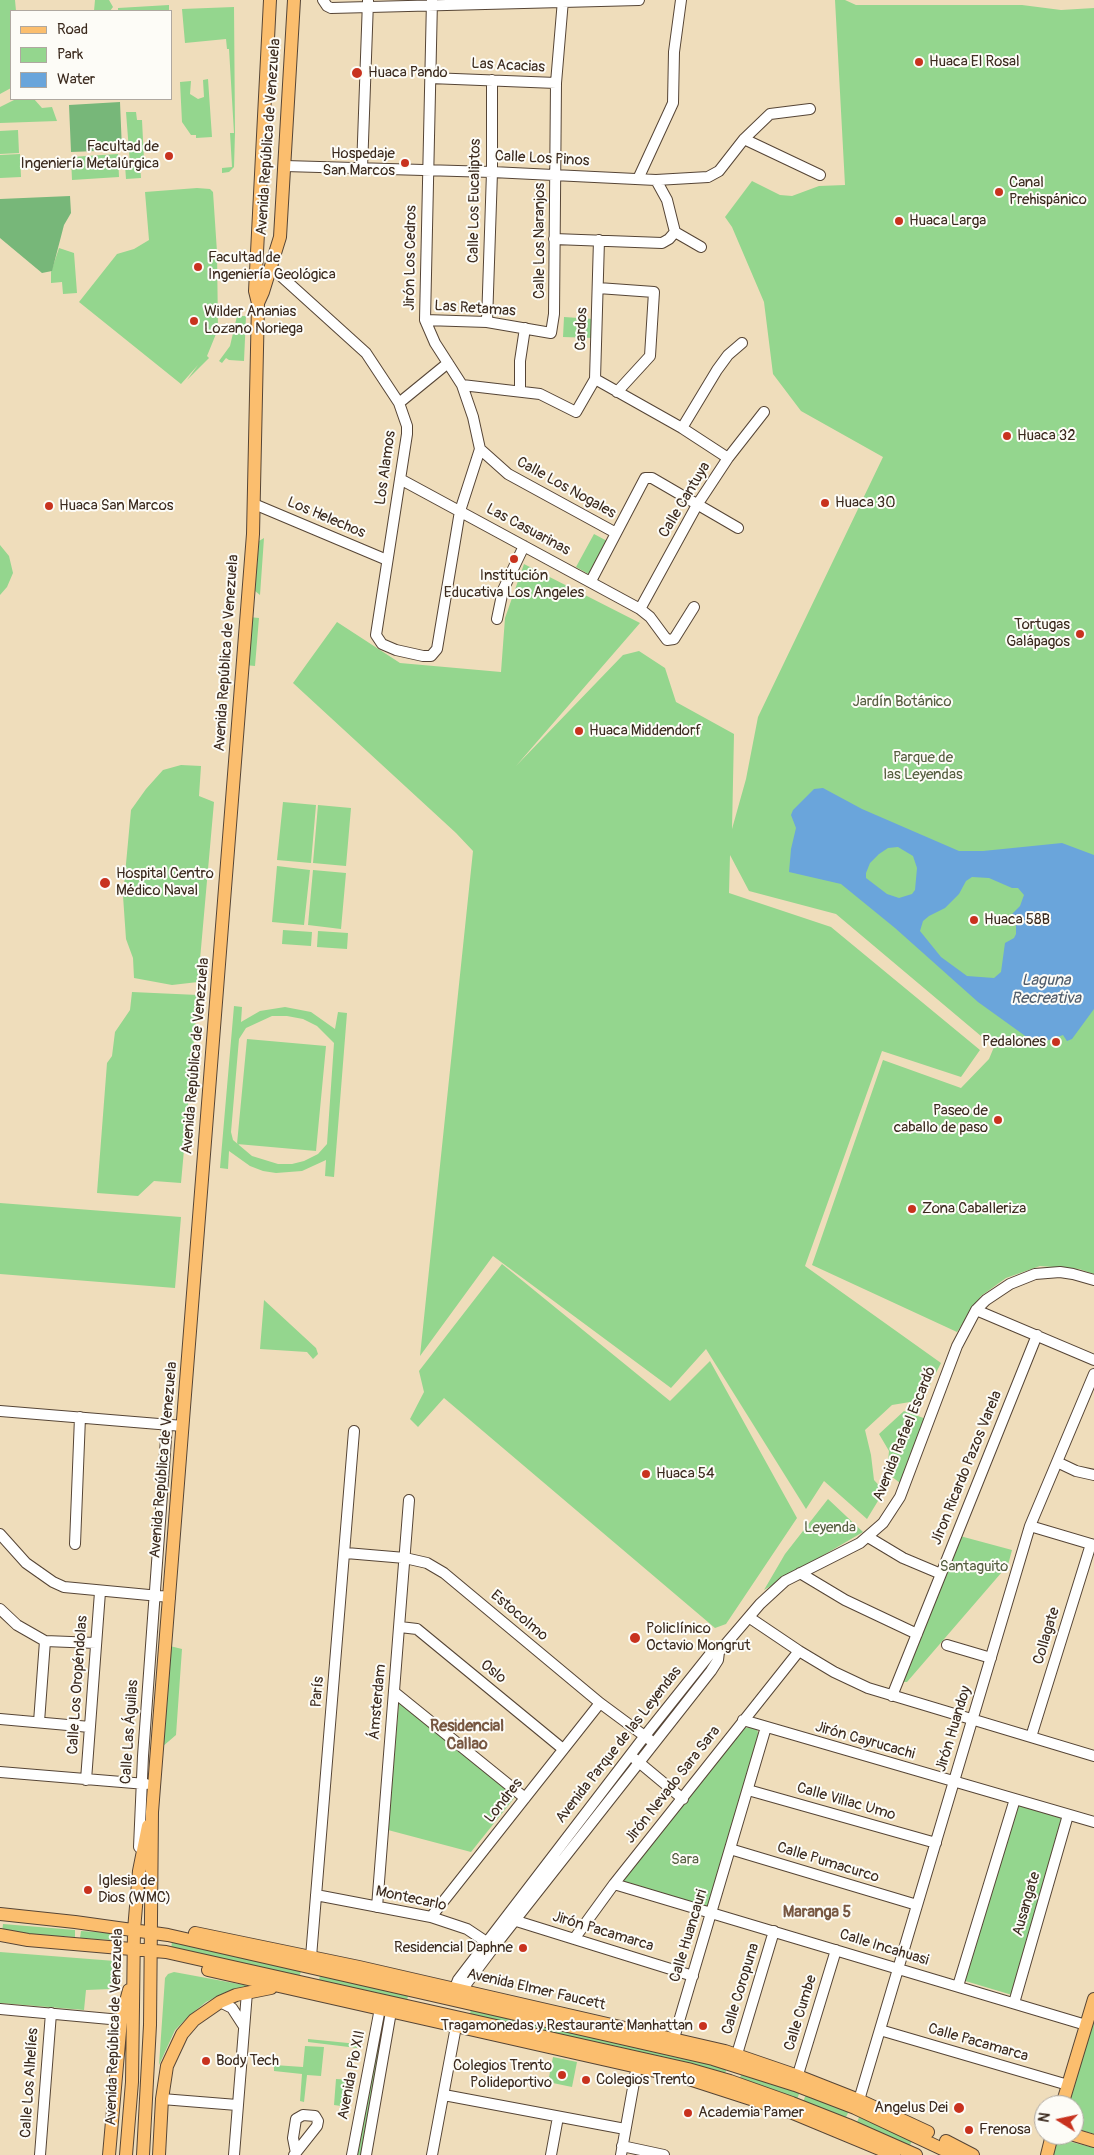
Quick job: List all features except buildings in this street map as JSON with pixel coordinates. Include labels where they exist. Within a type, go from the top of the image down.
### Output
[{"type":"main road","name":"Avenida República de Venezuela","points":[[143,2155],[147,2094],[151,1952],[152,1812],[254,504],[258,303],[255,291],[270,0]]},
{"type":"main road","name":"Avenida República de Venezuela","points":[[258,303],[279,241],[294,0]]},
{"type":"main road","points":[[259,224],[265,231],[270,232],[281,222]]},
{"type":"main road","name":"Avenida República de Venezuela","points":[[126,2155],[132,2082],[134,1926],[139,1871],[152,1812]]},
{"type":"main road","name":"Avenida Elmer Faucett","points":[[0,1914],[76,1922],[90,1926],[151,1928],[279,1950],[359,1967],[457,1994],[714,2053]]},
{"type":"main road","points":[[134,1926],[151,1952],[165,1959],[281,1987],[390,2006],[412,2002],[414,1995],[408,1989]]},
{"type":"main road","name":"Avenida Elmer Faucett","points":[[151,1928],[408,1989],[457,1994],[674,2038],[797,2080],[973,2155]]},
{"type":"main road","points":[[0,1934],[28,1940],[166,1952],[431,2016],[638,2062],[729,2086],[848,2125],[915,2155]]},
{"type":"main road","points":[[0,1942],[28,1940]]},
{"type":"main road","points":[[279,1950],[289,1962]]},
{"type":"main road","points":[[345,1975],[359,1967]]},
{"type":"main road","points":[[109,2155],[121,2020],[132,1978]]},
{"type":"main road","points":[[147,2094],[167,2066],[182,2034],[194,2020],[220,2002],[247,1992],[281,1987]]},
{"type":"main road","points":[[1065,2095],[1094,1998]]},
{"type":"main road","points":[[118,2053],[132,2082]]},
{"type":"main road","points":[[729,2086],[736,2060]]},
{"type":"main road","points":[[132,2061],[148,2063]]},
{"type":"main road","points":[[158,2155],[162,2099],[167,2066]]},
{"type":"main road","points":[[848,2125],[857,2104]]},
{"type":"main road","points":[[790,2107],[894,2155]]},
{"type":"main road","name":"Avenida Elmer Faucett","points":[[924,2135],[955,2155]]},
{"type":"street","points":[[323,0],[331,8],[368,3],[639,0]]},
{"type":"street","points":[[638,179],[673,103],[674,52],[681,0]]},
{"type":"street","name":"Calle Los Naranjos","points":[[551,333],[554,314],[556,83],[563,1]]},
{"type":"street","points":[[362,170],[368,3]]},
{"type":"street","name":"Jirón Los Cedros","points":[[376,635],[380,642],[387,646],[423,656],[432,656],[437,649],[460,511],[480,449],[474,417],[462,385],[435,343],[424,320],[432,3]]},
{"type":"street","name":"Las Acacias","points":[[430,78],[556,83]]},
{"type":"street","name":"Calle Los Eucaliptos","points":[[487,322],[492,172],[492,80]]},
{"type":"street","name":"Calle Los Pinos","points":[[285,166],[362,170],[492,172],[656,180],[712,176],[744,139],[770,114],[810,109]]},
{"type":"street","points":[[744,139],[820,175]]},
{"type":"street","points":[[656,180],[667,200],[675,232],[702,247]]},
{"type":"street","points":[[554,238],[662,243],[675,232]]},
{"type":"street","name":"Cardos","points":[[520,390],[546,395],[574,413],[595,379],[599,240]]},
{"type":"street","name":"Los Alamos","points":[[271,267],[366,352],[399,403],[408,431],[376,635]]},
{"type":"street","points":[[598,288],[654,288],[650,356],[617,392]]},
{"type":"street","name":"Las Retamas","points":[[424,320],[487,322],[551,333]]},
{"type":"street","points":[[462,385],[520,390],[520,361],[525,328]]},
{"type":"street","points":[[682,428],[717,370],[728,355],[742,343]]},
{"type":"street","points":[[399,403],[448,363]]},
{"type":"street","points":[[595,379],[682,428],[728,458]]},
{"type":"street","name":"Calle Cantuya","points":[[640,609],[697,505],[728,458],[764,412]]},
{"type":"street","name":"Calle Los Nogales","points":[[480,449],[508,474],[616,533]]},
{"type":"street","points":[[591,581],[645,478],[652,478],[738,528]]},
{"type":"street","name":"Las Casuarinas","points":[[400,479],[640,609],[650,618],[665,638],[674,639],[694,607]]},
{"type":"street","name":"Los Helechos","points":[[254,504],[387,560]]},
{"type":"street","points":[[497,619],[503,590],[524,546]]},
{"type":"street","name":"Avenida Rafael Escardó","points":[[719,1652],[773,1590],[800,1572],[868,1537],[882,1523],[900,1497],[957,1346],[976,1310],[997,1292],[1028,1276],[1060,1272],[1094,1280]]},
{"type":"street","points":[[976,1310],[1094,1360]]},
{"type":"street","name":"Jíron Ricardo Pazos Varela","points":[[892,1696],[1037,1335]]},
{"type":"street","name":"Jirón Huandoy","points":[[857,2104],[1030,1526],[1094,1374]]},
{"type":"street","points":[[0,1411],[183,1426]]},
{"type":"street","points":[[75,1544],[80,1417]]},
{"type":"street","name":"Calle Las Águilas","points":[[139,1871],[141,1784],[167,1424]]},
{"type":"street","name":"París","points":[[311,1957],[346,1553],[354,1430]]},
{"type":"street","points":[[1057,1462],[1094,1475]]},
{"type":"street","name":"Ámsterdam","points":[[377,1907],[409,1500]]},
{"type":"street","points":[[1030,1526],[1092,1544]]},
{"type":"street","points":[[0,1534],[26,1562],[53,1582],[73,1589],[170,1597]]},
{"type":"street","points":[[868,1537],[903,1558],[941,1574]]},
{"type":"street","name":"Collagate","points":[[1031,1737],[1092,1544]]},
{"type":"street","name":"Estocolmo","points":[[346,1553],[405,1558],[427,1563],[444,1573],[600,1703],[655,1744]]},
{"type":"street","points":[[800,1572],[869,1612],[917,1634]]},
{"type":"street","name":"Calle Los Oropéndolas","points":[[86,1780],[100,1592]]},
{"type":"street","points":[[0,1609],[17,1625],[45,1641],[96,1643]]},
{"type":"street","points":[[750,1618],[834,1672],[892,1696],[1094,1756]]},
{"type":"street","name":"Oslo","points":[[400,1627],[417,1629],[563,1749]]},
{"type":"street","points":[[39,1722],[45,1641]]},
{"type":"street","points":[[948,1645],[991,1658]]},
{"type":"street","name":"Jirón Nevado Sara Sara","points":[[574,1939],[614,1884],[799,1651]]},
{"type":"street","name":"Avenida Parque de las Leyendas","points":[[457,1994],[490,1944],[655,1744],[718,1660],[719,1652],[711,1653],[644,1737],[510,1919]]},
{"type":"street","points":[[394,1692],[525,1798]]},
{"type":"street","name":"Londres","points":[[431,1917],[600,1703]]},
{"type":"street","points":[[0,1719],[90,1727]]},
{"type":"street","name":"Jirón Cayrucachi","points":[[743,1720],[1094,1822]]},
{"type":"street","name":"Calle Huancauri","points":[[674,2038],[766,1727]]},
{"type":"street","points":[[630,1756],[683,1798]]},
{"type":"street","points":[[0,1772],[155,1785]]},
{"type":"street","name":"Calle Villac Umo","points":[[748,1790],[936,1843]]},
{"type":"street","points":[[958,1986],[1015,1799]]},
{"type":"street","name":"Ausangate","points":[[1014,2002],[1068,1815]]},
{"type":"street","name":"Calle Pumacurco","points":[[730,1850],[917,1906]]},
{"type":"street","name":"Calle Incahuasi","points":[[614,1884],[1086,2025]]},
{"type":"street","name":"Montecarlo","points":[[316,1895],[431,1917],[467,1928],[490,1944]]},
{"type":"street","name":"Jirón Pacamarca","points":[[510,1919],[693,1976]]},
{"type":"street","name":"Calle Coropuna","points":[[736,2060],[774,1931]]},
{"type":"street","name":"Calle Cumbe","points":[[797,2080],[836,1950]]},
{"type":"street","points":[[234,2155],[247,1992]]},
{"type":"street","points":[[220,2002],[232,2008],[244,2026]]},
{"type":"street","name":"Avenida Pio XII","points":[[352,2155],[390,2006]]},
{"type":"street","name":"Avenida Pio XII","points":[[366,2155],[390,2006]]},
{"type":"street","points":[[0,2009],[121,2020]]},
{"type":"street","name":"Calle Los Alhelíes","points":[[40,2155],[51,2013]]},
{"type":"street","points":[[432,2155],[456,2021]]},
{"type":"street","name":"Calle Pacamarca","points":[[880,2030],[1068,2085]]},
{"type":"street","points":[[638,2062],[622,2150],[664,2155]]},
{"type":"street","points":[[444,2095],[626,2129]]},
{"type":"street","points":[[162,2099],[238,2105]]},
{"type":"street","points":[[551,2155],[558,2117]]},
{"type":"street","points":[[915,2155],[924,2135]]},
{"type":"green space","points":[[0,0],[15,0],[16,10],[10,10],[10,89],[0,94]]},
{"type":"green space","points":[[95,0],[109,0],[113,7],[111,10],[94,10]]},
{"type":"green space","points":[[835,0],[845,0],[856,5],[1022,5],[1061,10],[1094,8],[1094,1274],[1079,1269],[1040,1266],[1006,1278],[981,1296],[957,1332],[812,1265],[883,1060],[961,1088],[989,1059],[994,1047],[836,914],[749,891],[730,855],[729,893],[831,927],[980,1050],[961,1077],[882,1051],[805,1266],[941,1363],[922,1400],[892,1405],[865,1430],[874,1480],[884,1491],[867,1519],[824,1481],[806,1509],[706,1349],[671,1388],[493,1256],[420,1356],[473,851],[456,833],[293,683],[337,622],[400,663],[501,672],[505,618],[524,564],[640,623],[516,766],[623,655],[639,651],[665,668],[676,702],[734,734],[732,829],[746,779],[758,717],[883,457],[801,411],[773,374],[764,302],[732,227],[725,217],[752,181],[780,195],[792,196],[819,186],[845,185]]},
{"type":"green space","points":[[169,5],[169,10],[118,10],[118,8]]},
{"type":"green space","points":[[234,7],[235,133],[234,167],[229,172],[222,173],[222,168],[232,167],[230,133],[234,133],[229,49],[227,49],[226,39],[185,43],[182,9]]},
{"type":"green space","points":[[208,79],[212,137],[196,138],[196,135],[191,135],[182,122],[180,82],[191,81],[190,94],[198,99],[204,97],[203,80]]},
{"type":"green space","points":[[14,100],[35,100],[42,108],[52,107],[57,121],[0,123],[0,107]]},
{"type":"green space","points":[[120,102],[122,150],[71,152],[69,105]]},
{"type":"green space","points":[[126,112],[136,112],[137,120],[142,120],[144,160],[137,161],[137,164],[140,164],[141,178],[126,179],[125,165],[130,164]]},
{"type":"green space","points":[[18,130],[19,153],[0,154],[0,131]]},
{"type":"green space","points":[[20,154],[21,177],[0,178],[0,155]]},
{"type":"green space","points":[[118,154],[119,177],[72,180],[71,157]]},
{"type":"green space","points":[[197,188],[210,189],[213,192],[217,252],[218,329],[207,356],[209,358],[187,380],[198,365],[181,384],[79,302],[117,254],[134,249],[149,240],[145,192]]},
{"type":"green space","points":[[70,196],[71,213],[64,225],[52,271],[42,273],[0,238],[0,199]]},
{"type":"green space","points":[[59,248],[74,253],[77,293],[63,294],[62,282],[51,283],[51,272]]},
{"type":"green space","points":[[237,316],[246,316],[244,361],[226,358],[222,363],[219,361],[230,346]]},
{"type":"green space","points":[[564,317],[594,319],[593,338],[563,337]]},
{"type":"green space","points":[[594,534],[609,542],[590,575],[576,567]]},
{"type":"green space","points":[[264,538],[260,595],[255,591],[259,541]]},
{"type":"green space","points":[[0,545],[9,556],[13,573],[7,587],[0,595]]},
{"type":"green space","points":[[249,617],[259,618],[255,666],[245,665]]},
{"type":"green space","points":[[181,765],[201,766],[199,796],[214,802],[198,982],[172,985],[134,978],[133,958],[126,939],[123,896],[131,810],[163,770]]},
{"type":"green space","points":[[283,802],[316,805],[311,863],[277,860]]},
{"type":"green space","points":[[318,805],[351,808],[346,866],[313,863]]},
{"type":"green space","points":[[277,866],[310,870],[304,925],[272,922]]},
{"type":"green space","points":[[313,870],[346,873],[341,929],[308,925]]},
{"type":"green space","points":[[283,930],[312,932],[311,946],[282,944]]},
{"type":"green space","points":[[318,931],[348,933],[347,949],[317,947]]},
{"type":"green space","points":[[132,992],[198,995],[181,1183],[154,1181],[138,1196],[97,1193],[107,1063],[112,1056],[115,1032],[130,1010]]},
{"type":"green space","points":[[234,1006],[242,1007],[241,1022],[260,1011],[285,1007],[311,1012],[335,1029],[338,1012],[347,1013],[334,1177],[325,1176],[326,1160],[302,1171],[276,1173],[250,1166],[229,1151],[228,1169],[220,1168]],"holes":[[[272,1016],[303,1019],[317,1026],[334,1043],[327,1144],[318,1154],[304,1161],[292,1164],[278,1164],[252,1156],[233,1140],[231,1132],[239,1039],[246,1028]]]},
{"type":"green space","points":[[247,1039],[326,1046],[316,1151],[237,1144]]},
{"type":"green space","points":[[0,1203],[181,1217],[175,1288],[0,1274]]},
{"type":"green space","points":[[502,1264],[670,1401],[710,1361],[797,1518],[726,1624],[715,1628],[444,1398],[418,1427],[410,1419],[424,1392],[419,1371]]},
{"type":"green space","points":[[264,1300],[316,1348],[318,1354],[313,1359],[307,1352],[260,1349]]},
{"type":"green space","points":[[904,1411],[929,1420],[904,1486],[887,1473],[889,1451],[879,1434]]},
{"type":"green space","name":"Leyenda","points":[[828,1499],[863,1532],[764,1590],[785,1554]]},
{"type":"green space","name":"Santaguito","points":[[960,1536],[1012,1550],[1008,1565],[907,1682],[902,1682]]},
{"type":"green space","points":[[170,1646],[182,1649],[176,1735],[162,1747]]},
{"type":"green space","points":[[399,1702],[515,1797],[471,1852],[388,1830]]},
{"type":"green space","name":"Sara","points":[[753,1727],[757,1729],[759,1737],[711,1905],[707,1907],[621,1881],[744,1728]]},
{"type":"green space","points":[[1017,1803],[1064,1819],[1012,1995],[962,1980]]},
{"type":"green space","points":[[3,1924],[75,1930],[75,1937],[2,1933]]},
{"type":"green space","points":[[81,1931],[113,1933],[112,1940],[80,1938]]},
{"type":"green space","points":[[172,1941],[302,1969],[299,1977],[171,1950]]},
{"type":"green space","points":[[0,1952],[115,1961],[111,1989],[86,1990],[84,2010],[0,2003]]},
{"type":"green space","points":[[174,1972],[255,1987],[226,1992],[206,2002],[190,2015],[175,2030],[159,2065],[165,1978],[168,1974]]},
{"type":"green space","points":[[320,1974],[409,1993],[407,2000],[319,1981]]},
{"type":"green space","points":[[471,2007],[727,2067],[725,2074],[470,2015]]},
{"type":"green space","points":[[1094,2009],[1094,2134],[1084,2131],[1084,2095],[1069,2095]]},
{"type":"green space","points":[[378,2024],[384,2025],[361,2155],[354,2155]]},
{"type":"green space","points":[[308,2039],[358,2044],[357,2048],[308,2042]]},
{"type":"green space","points":[[305,2046],[324,2047],[321,2076],[307,2075],[304,2102],[300,2101],[302,2074],[274,2071],[274,2065],[303,2067]]},
{"type":"green space","name":"Colegios Trento Polideportivo","points":[[553,2057],[577,2062],[572,2087],[548,2082]]},
{"type":"green space","points":[[742,2073],[800,2092],[797,2099],[739,2080]]},
{"type":"green space","points":[[336,2079],[351,2080],[347,2103],[341,2106],[334,2105]]},
{"type":"green space","points":[[806,2094],[849,2111],[845,2119],[803,2102]]},
{"type":"green space","points":[[861,2113],[913,2139],[909,2147],[857,2122]]},
{"type":"green space","points":[[1054,2145],[1083,2145],[1094,2148],[1094,2155],[1051,2155]]},
{"type":"water","name":"Laguna Recreativa","points":[[823,788],[862,809],[959,851],[983,851],[1062,843],[1094,855],[1094,1009],[1072,1039],[1067,1041],[1063,1035],[1046,1041],[1047,1046],[1035,1043],[978,1002],[895,928],[841,884],[789,872],[791,849],[796,828],[791,815],[793,810],[814,789]],"holes":[[[898,847],[913,856],[917,868],[915,890],[912,894],[899,898],[887,894],[866,878],[870,863],[879,854],[888,848]],[[972,877],[989,878],[1012,888],[1018,888],[1024,895],[1020,906],[1009,917],[1016,924],[1016,934],[1014,938],[1005,943],[1001,972],[994,978],[967,976],[941,957],[920,931],[923,921],[945,908],[959,894],[966,881]]]},
{"type":"place","name":"Huaca El Rosal","points":[[919,62]]},
{"type":"place","name":"Huaca Pando","points":[[357,73]]},
{"type":"place","name":"Facultad de Ingeniería Metalúrgica","points":[[169,156]]},
{"type":"place","name":"Hospedaje San Marcos","points":[[405,163]]},
{"type":"place","name":"Canal Prehispánico","points":[[999,192]]},
{"type":"place","name":"Huaca Larga","points":[[899,221]]},
{"type":"place","name":"Facultad de Ingeniería Geológica","points":[[198,267]]},
{"type":"place","name":"Wilder Ananias Lozano Noriega","points":[[194,321]]},
{"type":"place","name":"Huaca 32","points":[[1007,436]]},
{"type":"place","name":"Huaca 30","points":[[825,503]]},
{"type":"place","name":"Huaca San Marcos","points":[[49,506]]},
{"type":"place","name":"Institución Educativa Los Angeles","points":[[514,559]]},
{"type":"place","name":"Tortugas Galápagos","points":[[1080,634]]},
{"type":"place","name":"Huaca Middendorf","points":[[579,731]]},
{"type":"place","name":"Hospital Centro Médico Naval","points":[[105,883]]},
{"type":"place","name":"Huaca 58B","points":[[974,920]]},
{"type":"place","name":"Pedalones","points":[[1056,1042]]},
{"type":"place","name":"Paseo de caballo de paso","points":[[998,1120]]},
{"type":"place","name":"Zona Caballeriza","points":[[912,1209]]},
{"type":"place","name":"Huaca 54","points":[[646,1474]]},
{"type":"place","name":"Policlínico Octavio Mongrut","points":[[635,1638]]},
{"type":"place","name":"Iglesia de Dios (WMC)","points":[[88,1890]]},
{"type":"place","name":"Residencial Daphne","points":[[523,1948]]},
{"type":"place","name":"Tragamonedas y Restaurante Manhattan","points":[[703,2026]]},
{"type":"place","name":"Body Tech","points":[[206,2061]]},
{"type":"place","name":"Colegios Trento Polideportivo","points":[[562,2075]]},
{"type":"place","name":"Colegios Trento","points":[[586,2080]]},
{"type":"place","name":"Angelus Dei","points":[[959,2108]]},
{"type":"place","name":"Academia Pamer","points":[[688,2113]]},
{"type":"place","name":"Frenosa","points":[[969,2130]]},
{"type":"district","name":"Residencial Callao","points":[[467,1736]]},
{"type":"district","name":"Maranga 5","points":[[817,1913]]},
{"type":"park label","name":"Jardín Botánico","points":[[902,702]]},
{"type":"park label","name":"Parque de las Leyendas","points":[[923,766]]}]
